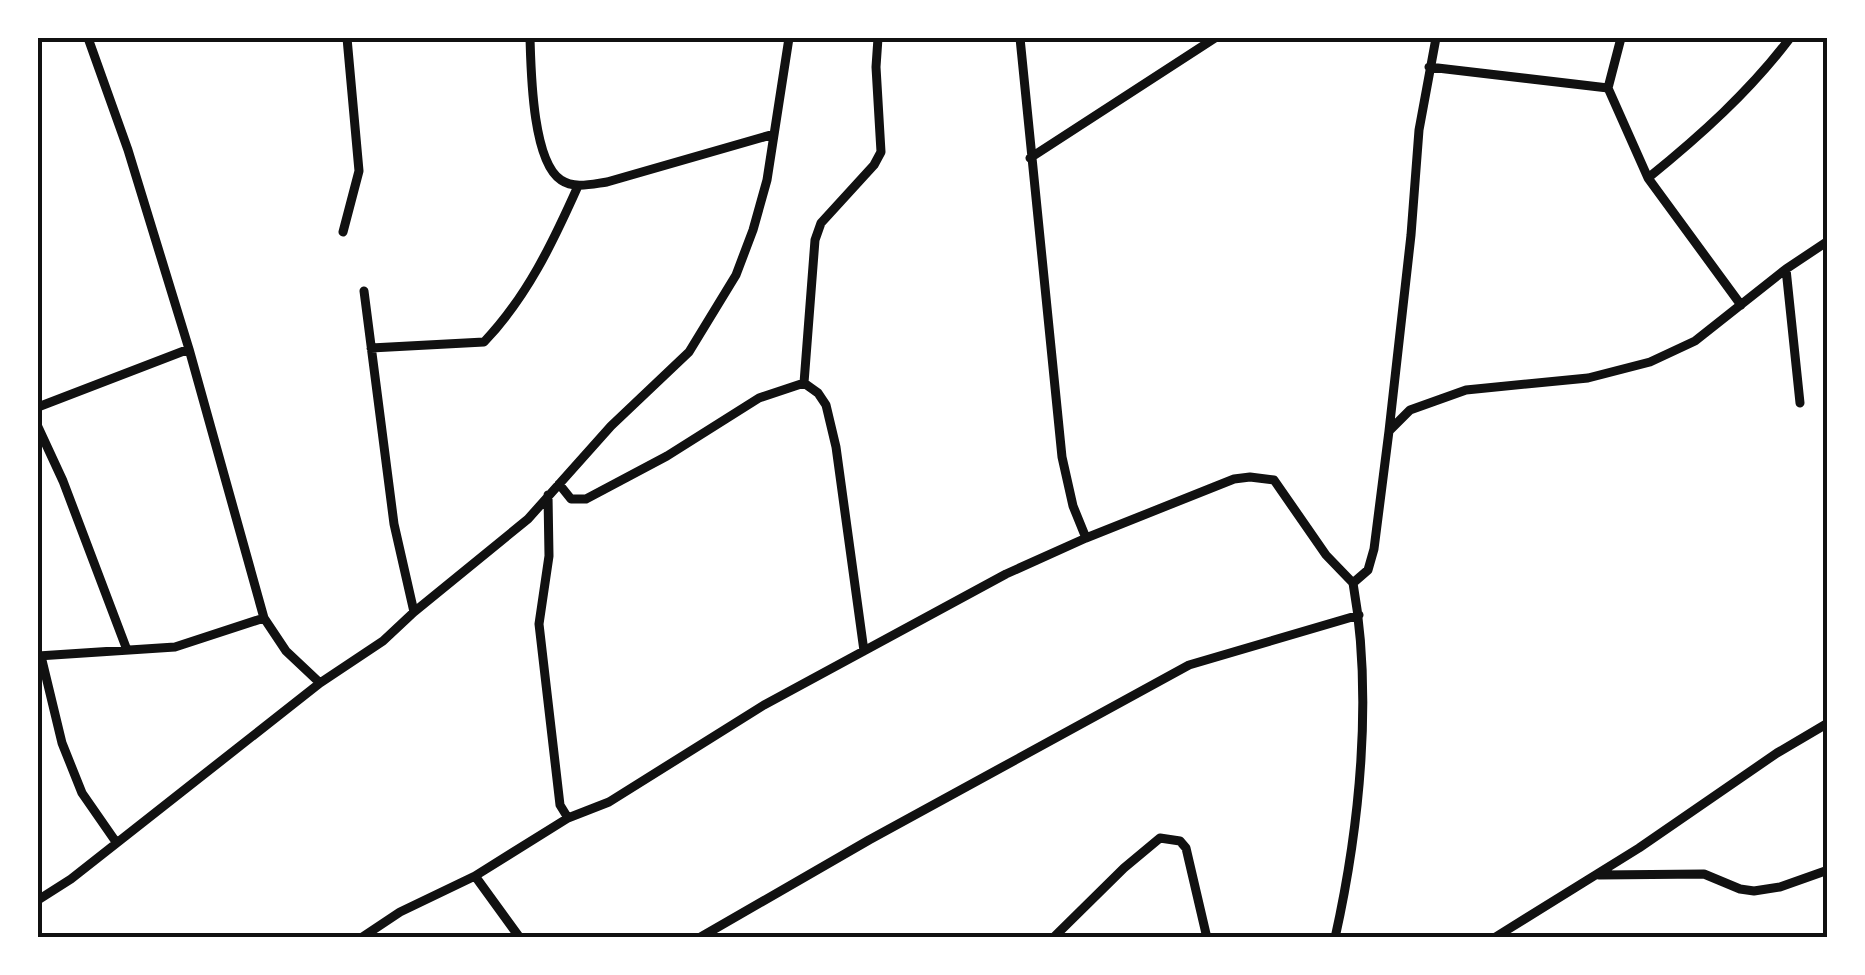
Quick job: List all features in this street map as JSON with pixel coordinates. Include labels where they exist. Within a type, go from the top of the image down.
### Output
[{"type":"street","points":[[88,38],[128,150],[189,349],[264,618],[286,651],[320,683]]},
{"type":"street","points":[[344,232],[359,171],[347,38]]},
{"type":"street","points":[[530,38],[532,88],[543,146],[560,180],[578,186],[607,182],[774,134]]},
{"type":"street","points":[[38,900],[72,879],[320,683],[383,641],[528,519],[611,426],[689,352],[736,275],[752,230],[766,180],[789,38]]},
{"type":"street","points":[[804,382],[815,240],[821,223],[874,165],[881,152],[878,38]]},
{"type":"street","points":[[1020,38],[1062,458],[1073,506],[1086,538]]},
{"type":"street","points":[[1030,158],[1214,38]]},
{"type":"street","points":[[1353,583],[1368,570],[1374,549],[1411,235],[1418,130],[1436,38]]},
{"type":"street","points":[[1621,38],[1608,88],[1648,178],[1741,305]]},
{"type":"street","points":[[1648,178],[1711,124],[1790,38]]},
{"type":"street","points":[[1429,67],[1608,88]]},
{"type":"street","points":[[371,348],[484,342],[508,316],[548,252],[578,186]]},
{"type":"street","points":[[1389,431],[1410,410],[1466,390],[1588,378],[1650,362],[1695,341],[1828,241]]},
{"type":"street","points":[[1786,269],[1800,403]]},
{"type":"street","points":[[364,291],[394,524],[414,612]]},
{"type":"street","points":[[38,407],[189,349]]},
{"type":"street","points":[[560,484],[571,498],[586,499],[667,456],[759,398],[804,382]]},
{"type":"street","points":[[804,382],[826,405],[836,447],[864,651]]},
{"type":"street","points":[[38,427],[69,496],[127,650]]},
{"type":"street","points":[[362,938],[400,912],[474,876],[568,818],[609,802],[764,706],[1006,574],[1234,479],[1263,477],[1284,489],[1326,555],[1353,583],[1359,615],[1362,663],[1354,831],[1335,938]]},
{"type":"street","points":[[548,495],[549,556],[539,624],[560,806],[568,818]]},
{"type":"street","points":[[699,938],[1189,665],[1359,615]]},
{"type":"street","points":[[116,842],[82,793],[62,743],[39,656],[175,646],[264,618]]},
{"type":"street","points":[[1494,938],[1828,722]]},
{"type":"street","points":[[1053,938],[1124,868],[1160,838],[1168,838],[1180,841],[1186,848],[1208,938]]},
{"type":"street","points":[[1596,875],[1704,874],[1740,889],[1754,890],[1780,887],[1828,870]]},
{"type":"street","points":[[474,876],[520,938]]}]
